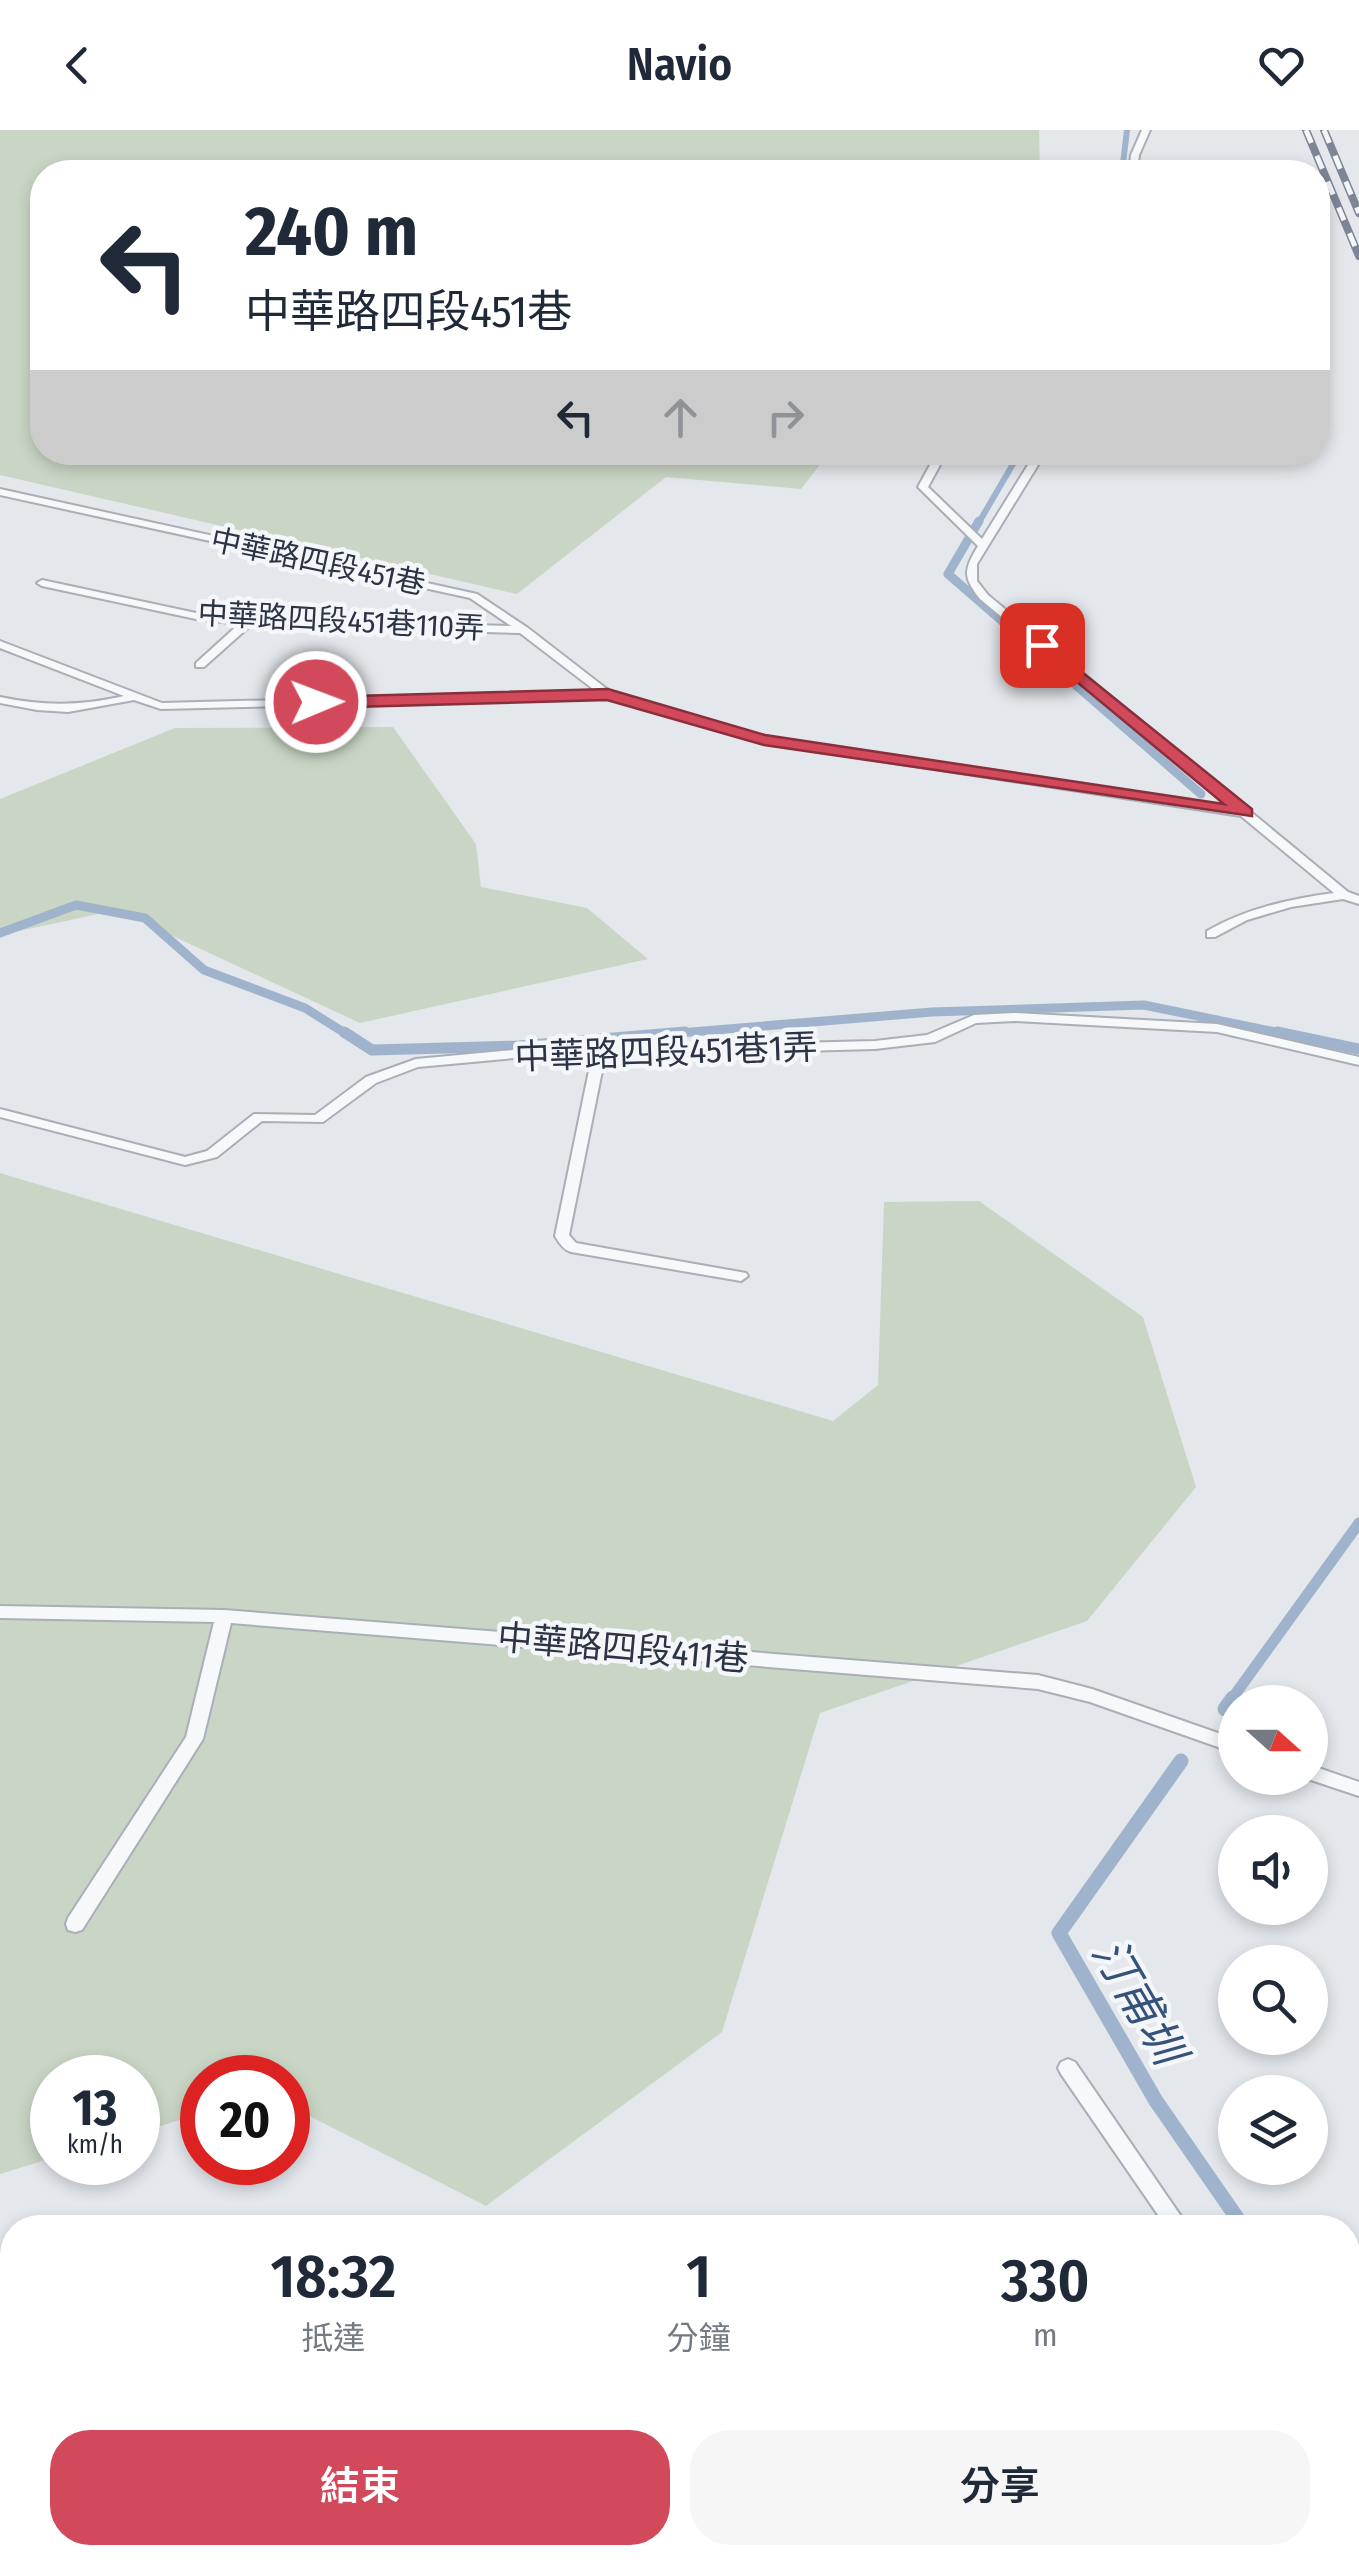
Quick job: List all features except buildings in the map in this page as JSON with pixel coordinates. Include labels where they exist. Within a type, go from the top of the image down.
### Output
[{"type":"lane","points":[[1134,160],[1146,130]]},
{"type":"lane","points":[[935,465],[923,487],[983,546]]},
{"type":"lane","points":[[1032,465],[972,564],[972,581],[984,597],[1344,895],[1359,900]]},
{"type":"lane","name":"中華路四段451巷","points":[[0,492],[473,596],[608,694]]},
{"type":"lane","name":"中華路四段451巷110弄","points":[[42,583],[196,616],[248,622],[524,630]]},
{"type":"lane","points":[[200,665],[248,622]]},
{"type":"lane","name":"中華路四段451巷","points":[[0,644],[161,706],[608,694],[764,740],[1246,812]]},
{"type":"lane","points":[[0,700],[47,711],[84,710],[134,696]]},
{"type":"lane","points":[[1211,934],[1237,918],[1288,902],[1344,895]]},
{"type":"lane","name":"中華路四段451巷1弄","points":[[0,1113],[185,1161],[212,1154],[258,1117],[318,1119],[370,1080],[416,1064],[514,1054],[876,1045],[930,1039],[974,1019],[1014,1016],[1217,1028],[1359,1061]]},
{"type":"lane","points":[[599,1053],[562,1236],[571,1247],[741,1276]]},
{"type":"lane","name":"中華路四段411巷","points":[[0,1612],[224,1616],[1038,1682],[1092,1696],[1218,1740]]},
{"type":"lane","points":[[74,1924],[194,1739],[224,1616]]},
{"type":"lane","points":[[1328,1779],[1359,1790]]},
{"type":"lane","points":[[1068,2068],[1171,2215]]},
{"type":"green space","points":[[0,130],[1039,130],[1040,160],[30,160],[30,465],[820,465],[801,489],[666,477],[517,594],[0,475]]},
{"type":"green space","points":[[393,727],[476,844],[481,887],[587,908],[648,959],[360,1023],[117,910],[0,935],[0,799],[175,728]]},
{"type":"green space","points":[[0,1173],[833,1421],[878,1385],[884,1202],[979,1201],[1143,1317],[1196,1487],[1087,1621],[820,1713],[722,2032],[486,2206],[310,2116],[310,2055],[180,2055],[180,2120],[160,2126],[160,2055],[30,2055],[30,2165],[0,2174]]},
{"type":"waterway","name":"汀甫圳","points":[[1123,160],[1127,130]]},
{"type":"waterway","name":"汀甫圳","points":[[978,524],[1012,465]]},
{"type":"waterway","name":"汀甫圳","points":[[979,521],[948,574],[1201,794]]},
{"type":"waterway","points":[[0,933],[76,905],[145,918],[204,970],[305,1008],[348,1035]]},
{"type":"waterway","points":[[655,1035],[932,1012],[1144,1005],[1290,1035]]},
{"type":"waterway","points":[[344,1032],[372,1050],[519,1046],[685,1032]]},
{"type":"waterway","points":[[1277,1032],[1359,1049]]},
{"type":"waterway","name":"汀甫圳","points":[[1242,1685],[1359,1523]]},
{"type":"waterway","name":"汀甫圳","points":[[1181,1761],[1059,1933],[1156,2101],[1235,2215]]},
{"type":"railway","points":[[1306,130],[1319,160]]},
{"type":"railway","points":[[1324,130],[1359,213]]},
{"type":"railway","points":[[1330,187],[1359,256]]},
{"type":"route","points":[[316,702],[608,694],[764,740],[1246,812],[1042,645]]}]
